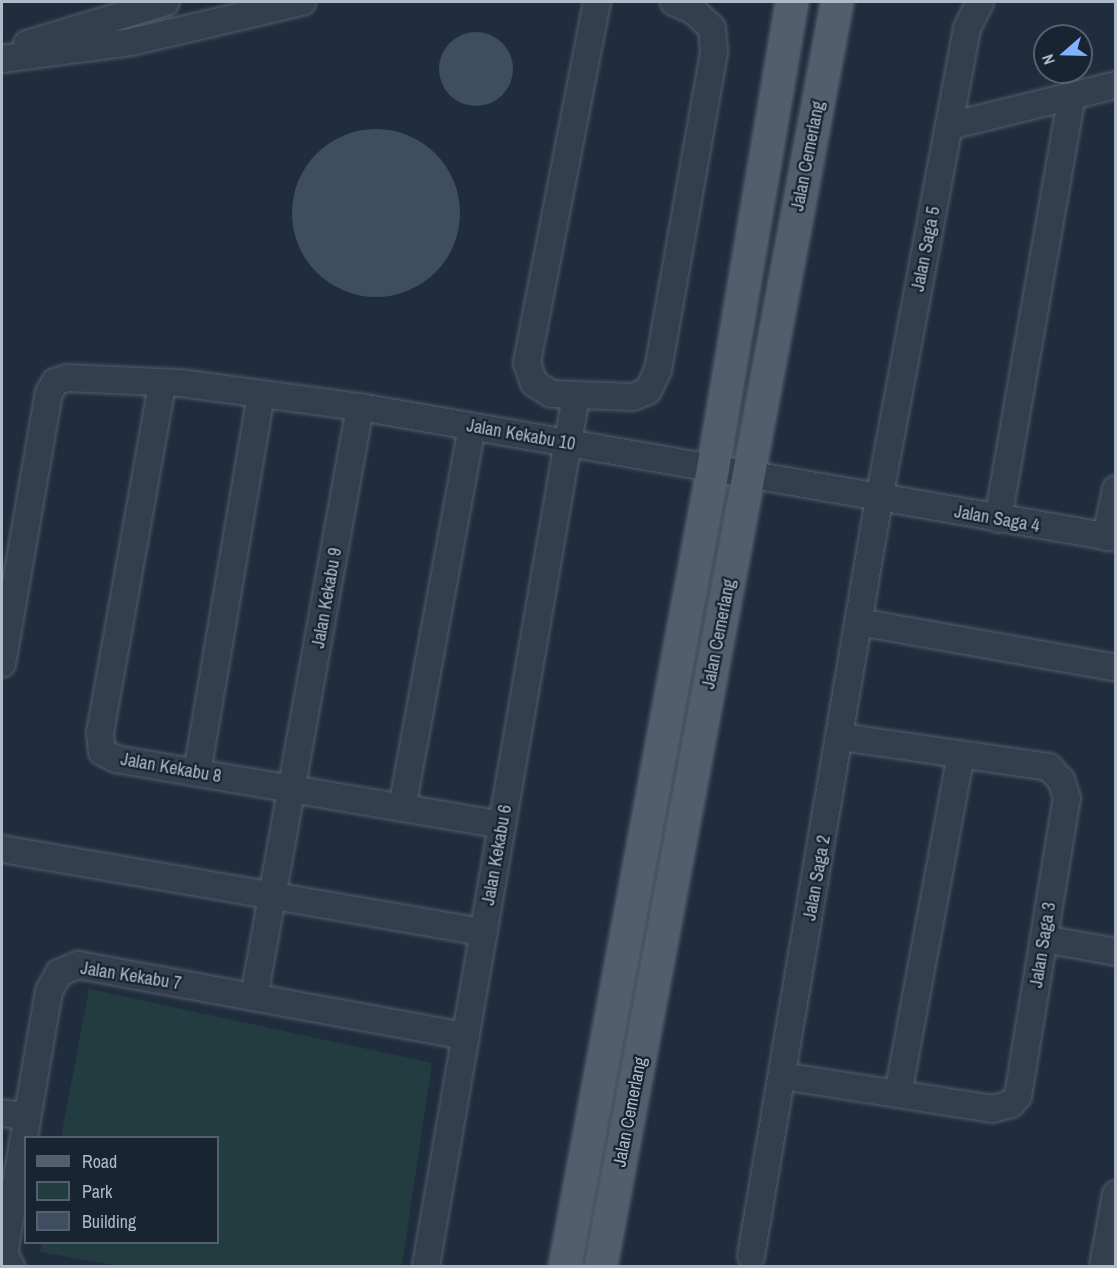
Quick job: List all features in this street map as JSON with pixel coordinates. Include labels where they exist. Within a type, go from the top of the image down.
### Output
[{"type":"main road","name":"Jalan Cemerlang","points":[[566,1266],[713,469],[792,2]]},
{"type":"main road","name":"Jalan Cemerlang","points":[[601,1266],[837,2]]},
{"type":"street","points":[[2,53],[166,2]]},
{"type":"street","points":[[2,59],[131,42],[302,2]]},
{"type":"street","points":[[597,2],[527,363],[534,383],[551,394],[633,397],[648,391],[658,370],[714,51],[712,28],[694,11],[674,2]]},
{"type":"street","name":"Jalan Saga 5","points":[[879,499],[967,28],[980,2]]},
{"type":"street","points":[[950,126],[1116,85]]},
{"type":"street","points":[[998,519],[1072,96]]},
{"type":"street","name":"Jalan Kekabu 10","points":[[2,664],[49,393],[55,382],[67,378],[261,394],[360,407],[879,499]]},
{"type":"street","name":"Jalan Kekabu 8","points":[[162,385],[100,733],[102,752],[116,759],[502,825]]},
{"type":"street","points":[[197,773],[261,394]]},
{"type":"street","name":"Jalan Kekabu 6","points":[[426,1266],[576,396]]},
{"type":"street","name":"Jalan Kekabu 9","points":[[255,997],[272,895],[294,790],[360,407]]},
{"type":"street","points":[[402,808],[472,426]]},
{"type":"street","points":[[1111,537],[1116,489]]},
{"type":"street","name":"Jalan Saga 4","points":[[879,499],[1111,537]]},
{"type":"street","name":"Jalan Saga 2","points":[[752,1256],[841,737],[879,499]]},
{"type":"street","points":[[859,622],[1116,668]]},
{"type":"street","name":"Jalan Saga 3","points":[[782,1076],[992,1109],[1011,1104],[1018,1096],[1067,798],[1061,780],[1049,767],[841,737]]},
{"type":"street","points":[[898,1094],[961,755]]},
{"type":"street","points":[[2,849],[484,932]]},
{"type":"street","points":[[1044,939],[1116,952]]},
{"type":"street","name":"Jalan Kekabu 7","points":[[11,1266],[4,1254],[49,991],[59,972],[78,965],[466,1036]]},
{"type":"street","points":[[2,1113],[27,1117]]},
{"type":"street","points":[[1103,1266],[1116,1194]]},
{"type":"green space","points":[[89,989],[432,1063],[402,1266],[119,1266],[40,1252],[42,1244],[219,1244],[219,1136],[61,1136]]},
{"type":"building","points":[[476,32],[497,38],[507,48],[513,69],[507,90],[497,100],[476,106],[455,100],[445,90],[439,69],[445,48],[455,38]]},
{"type":"building","points":[[376,129],[408,136],[435,154],[453,181],[460,213],[453,245],[435,272],[408,290],[376,297],[344,290],[317,272],[299,245],[292,213],[299,181],[317,154],[344,136]]}]
